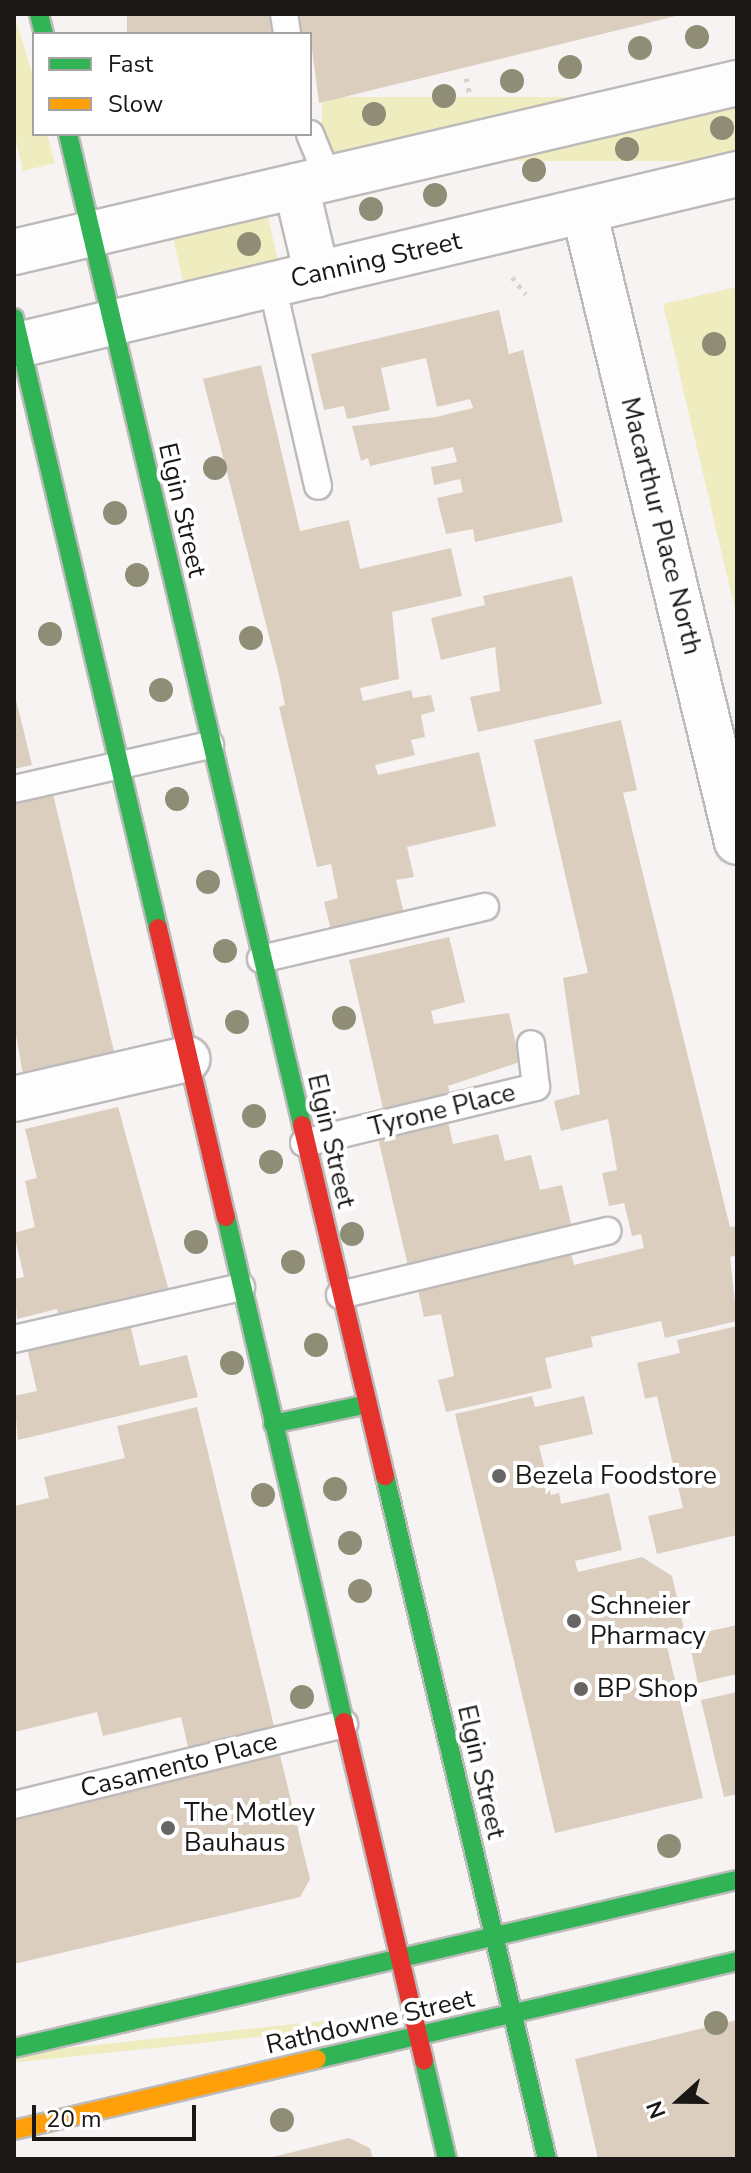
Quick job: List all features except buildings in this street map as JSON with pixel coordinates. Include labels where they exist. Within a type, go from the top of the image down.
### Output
[{"type":"main road","name":"Elgin Street","points":[[68,136],[304,1143],[547,2159]]},
{"type":"main road","points":[[16,336],[447,2159]]},
{"type":"main road","points":[[273,1424],[368,1404]]},
{"type":"main road","points":[[14,2048],[737,1880]]},
{"type":"main road","name":"Rathdowne Street","points":[[14,2130],[419,2038],[737,1961]]},
{"type":"street","points":[[14,252],[737,83]]},
{"type":"street","name":"Canning Street","points":[[16,336],[112,322],[737,174]]},
{"type":"street","points":[[312,182],[317,275]]},
{"type":"street","name":"Macarthur Place North","points":[[584,211],[737,842]]},
{"type":"street","points":[[14,1099],[187,1059]]},
{"type":"lane","points":[[310,136],[312,182]]},
{"type":"lane","points":[[272,285],[318,486]]},
{"type":"lane","points":[[14,789],[118,763],[210,745]]},
{"type":"lane","points":[[261,959],[485,907]]},
{"type":"lane","name":"Tyrone Place","points":[[304,1143],[536,1087],[531,1044]]},
{"type":"lane","points":[[340,1295],[607,1231]]},
{"type":"lane","points":[[14,1339],[241,1287]]},
{"type":"lane","name":"Casamento Place","points":[[14,1805],[344,1724]]},
{"type":"shaded area","points":[[14,14],[32,72],[32,136],[48,136],[55,163],[23,171],[14,133]]},
{"type":"shaded area","points":[[322,97],[737,97],[737,161],[322,161]]},
{"type":"shaded area","points":[[266,209],[280,268],[185,290],[171,231]]},
{"type":"shaded area","points":[[737,287],[737,618],[663,304]]},
{"type":"shaded area","points":[[333,2020],[334,2029],[14,2063],[14,2054]]},
{"type":"traffic: fast","points":[[39,14],[44,32]]},
{"type":"traffic: fast","points":[[68,136],[302,1125]]},
{"type":"traffic: fast","points":[[14,318],[158,928]]},
{"type":"traffic: fast","points":[[226,1217],[344,1722]]},
{"type":"traffic: fast","points":[[273,1424],[368,1404]]},
{"type":"traffic: fast","points":[[385,1476],[547,2159]]},
{"type":"traffic: fast","points":[[14,2048],[737,1880]]},
{"type":"traffic: fast","points":[[317,2059],[737,1961]]},
{"type":"traffic: fast","points":[[424,2061],[447,2159]]},
{"type":"traffic: slow","points":[[14,2130],[317,2059]]},
{"type":"traffic: jam","points":[[158,928],[226,1217]]},
{"type":"traffic: jam","points":[[302,1125],[385,1476]]},
{"type":"traffic: jam","points":[[344,1722],[424,2061]]},
{"type":"place","name":"Bezela Foodstore","points":[[499,1476]]},
{"type":"place","name":"Schneier Pharmacy","points":[[574,1621]]},
{"type":"place","name":"BP Shop","points":[[581,1689]]},
{"type":"place","name":"The Motley Bauhaus","points":[[168,1828]]}]
